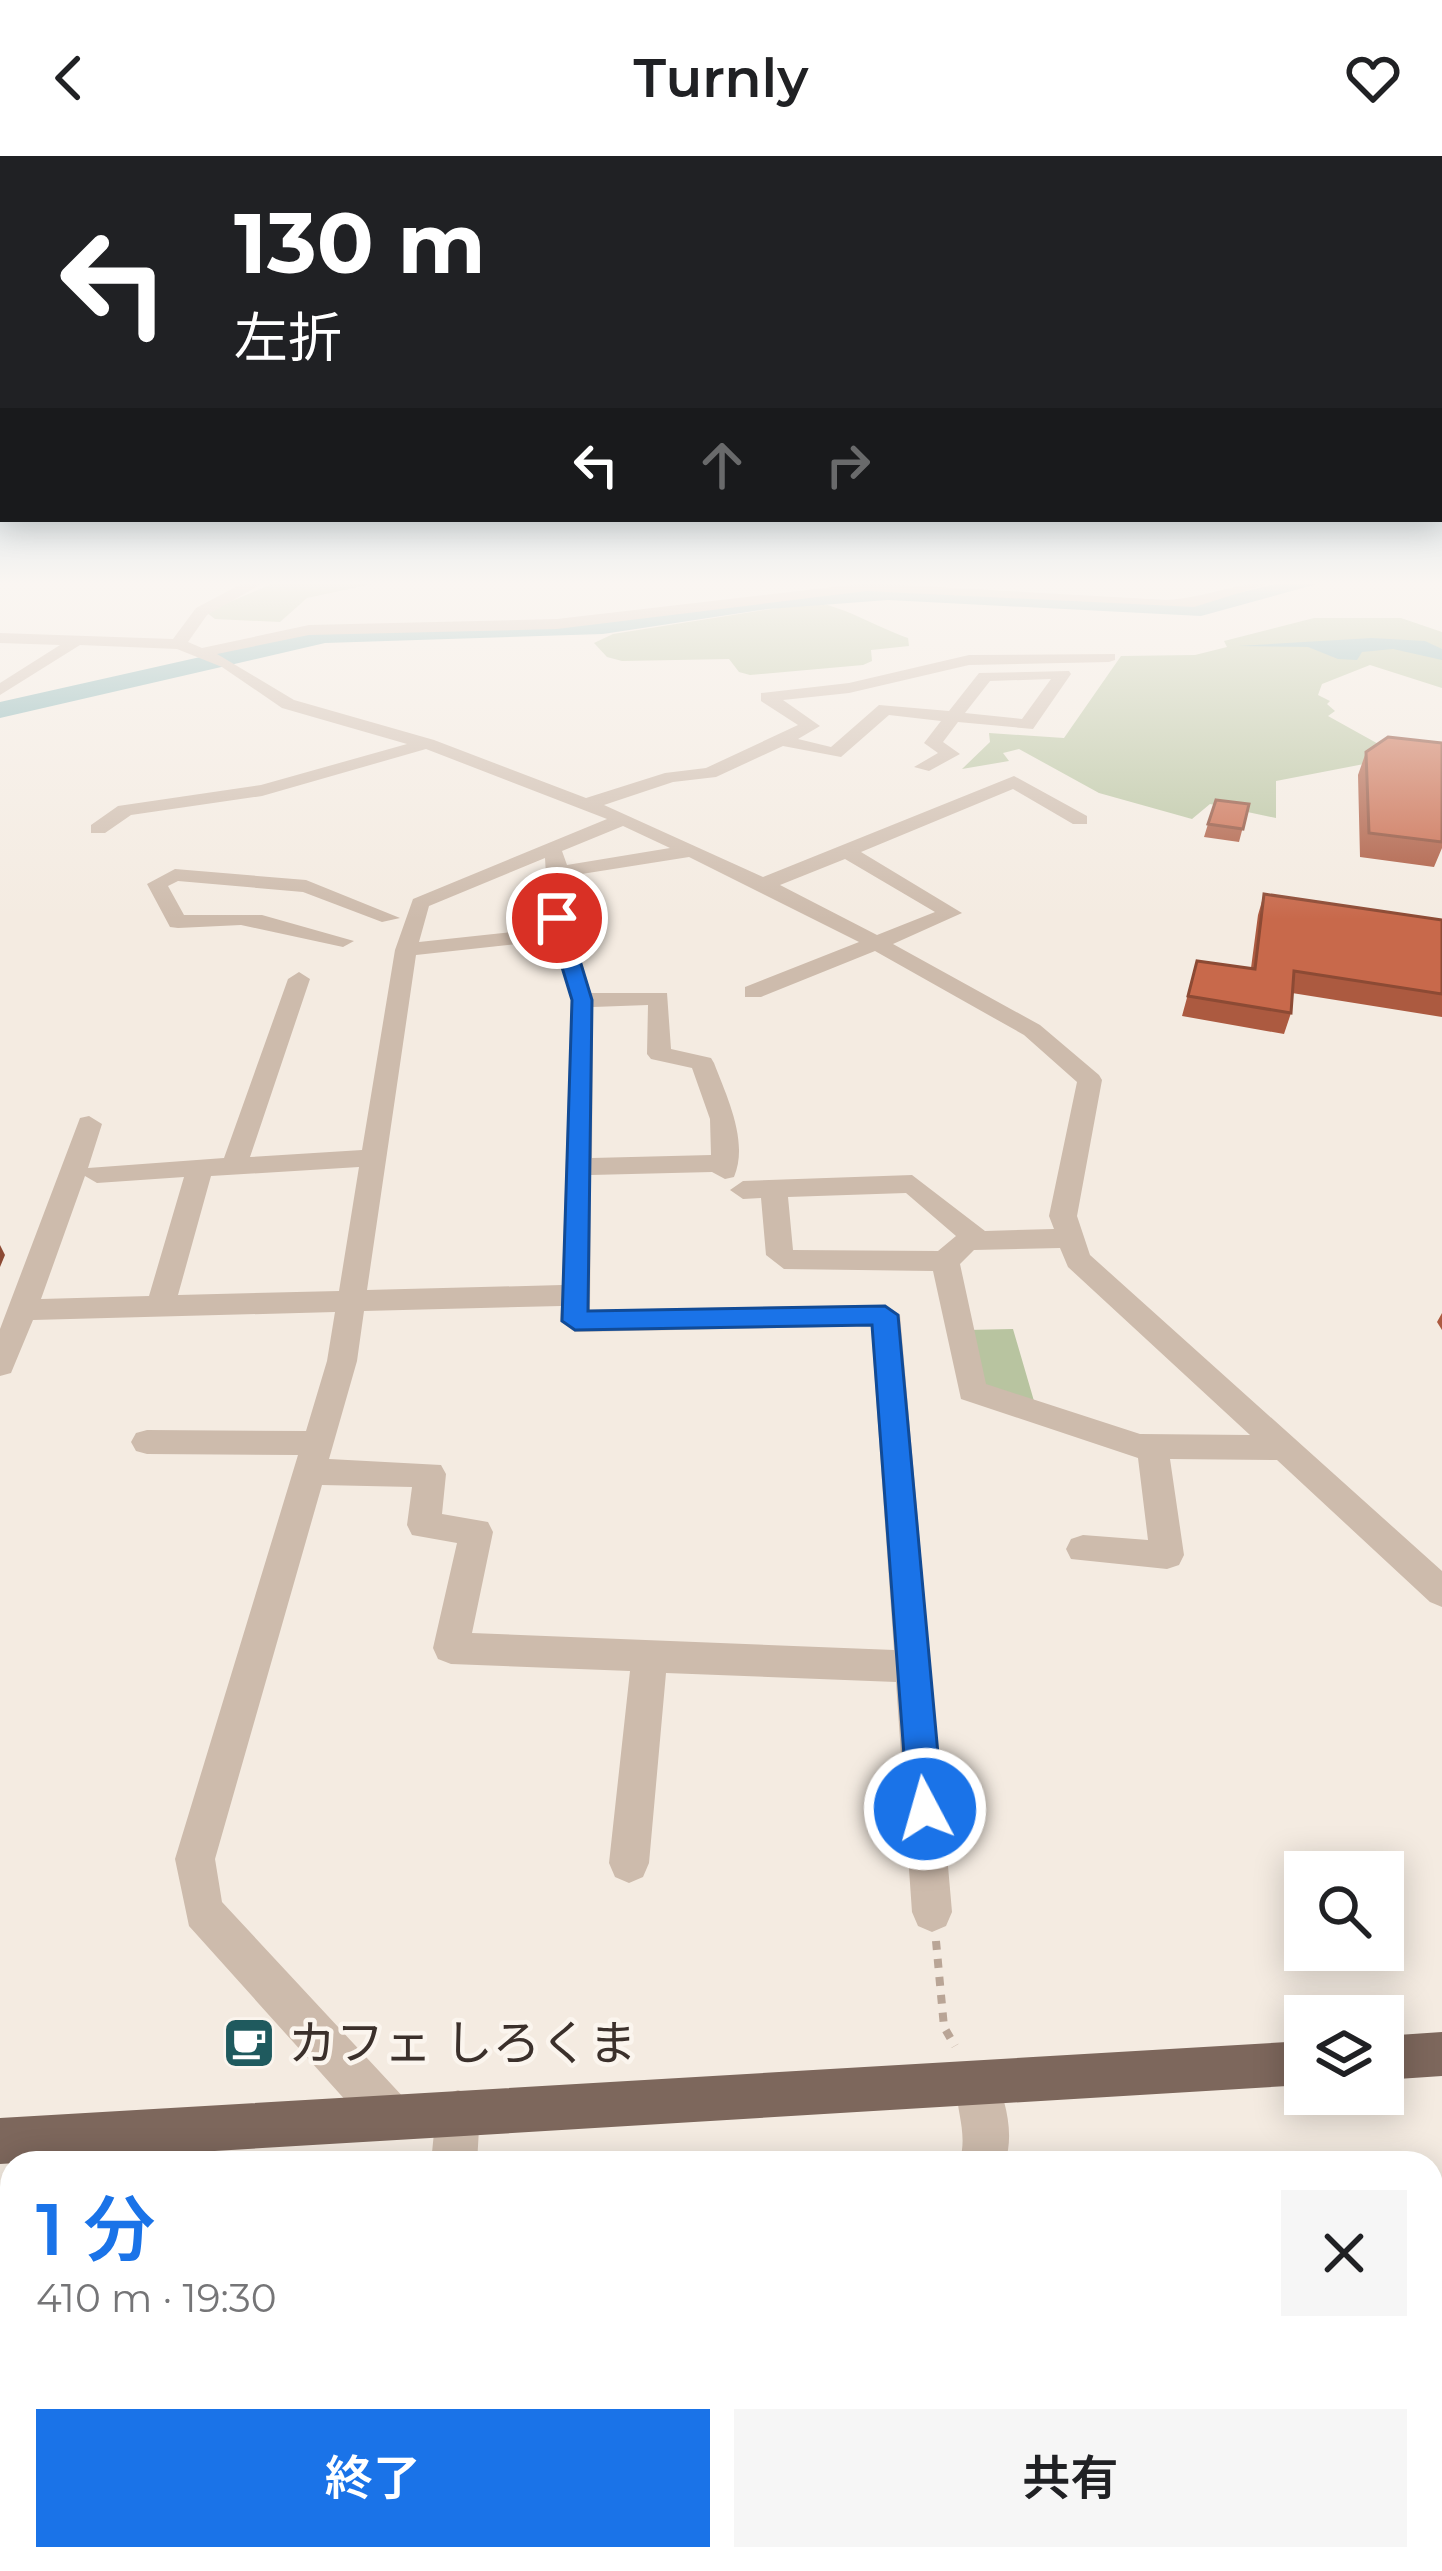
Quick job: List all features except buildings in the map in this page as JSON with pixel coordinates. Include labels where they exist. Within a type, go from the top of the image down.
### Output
[{"type":"main road","points":[[1404,2057],[1442,2054]]},
{"type":"main road","points":[[0,2141],[1284,2064]]},
{"type":"street","points":[[272,694],[287,704],[428,744],[625,819],[877,942],[1031,1030],[1090,1080],[1063,1216],[1078,1260],[1442,1592]]},
{"type":"street","points":[[586,804],[671,777],[710,773],[811,726],[767,697],[776,694]]},
{"type":"street","points":[[923,766],[951,754],[933,743],[971,694]]},
{"type":"street","points":[[781,740],[835,753],[885,709],[1027,725],[1049,694]]},
{"type":"street","points":[[98,829],[125,811],[262,790],[428,744]]},
{"type":"street","points":[[763,885],[1014,782],[1081,820]]},
{"type":"street","points":[[555,861],[625,819]]},
{"type":"street","points":[[319,954],[420,903],[555,861],[691,851]]},
{"type":"street","points":[[754,992],[951,913],[847,851]]},
{"type":"street","points":[[555,861],[560,932],[582,1000],[575,1321],[885,1315]]},
{"type":"street","points":[[344,941],[284,924],[205,916],[178,922],[157,884],[175,874],[307,886],[389,918]]},
{"type":"street","points":[[390,2116],[203,1912],[195,1858],[342,1361],[406,950],[420,903]]},
{"type":"street","points":[[406,950],[560,932]]},
{"type":"street","points":[[236,1164],[299,979]]},
{"type":"street","points":[[582,1000],[658,998],[659,1054],[702,1063],[723,1119],[731,1175]]},
{"type":"street","points":[[0,1365],[89,1124]]},
{"type":"street","points":[[97,1174],[373,1158]]},
{"type":"street","points":[[160,1307],[200,1167]]},
{"type":"street","points":[[575,1167],[731,1175],[774,1189],[912,1184],[978,1240]]},
{"type":"street","points":[[774,1189],[780,1256],[794,1262],[945,1261],[967,1240],[1068,1238]]},
{"type":"street","points":[[945,1261],[972,1391],[1152,1447],[1279,1448]]},
{"type":"street","points":[[891,1262],[895,1301],[885,1315],[932,1912]]},
{"type":"street","points":[[23,1310],[575,1295]]},
{"type":"street","points":[[147,1442],[430,1474],[424,1525],[476,1532],[451,1648],[910,1667]]},
{"type":"street","points":[[1083,1549],[1167,1555],[1152,1447]]},
{"type":"street","points":[[628,1863],[650,1658]]},
{"type":"street","points":[[977,2085],[990,2139],[986,2151]]},
{"type":"street","points":[[455,2151],[458,2113]]},
{"type":"path","points":[[932,1912],[944,2027],[977,2085]]},
{"type":"green space","points":[[1095,694],[1318,694],[1335,711],[1328,716],[1391,751],[1364,764],[1276,781],[1276,818],[1210,804],[1192,819],[1099,793],[1019,749],[1003,753],[1009,761],[962,769],[990,742],[989,733],[1064,738]]},
{"type":"green space","points":[[1013,1329],[1034,1401],[980,1384],[967,1330]]},
{"type":"waterway","points":[[0,710],[72,694]]},
{"type":"place","name":"カフェ しろくま","points":[[249,2043]]},
{"type":"route","points":[[557,918],[582,1000],[575,1321],[885,1315],[925,1809]]}]
